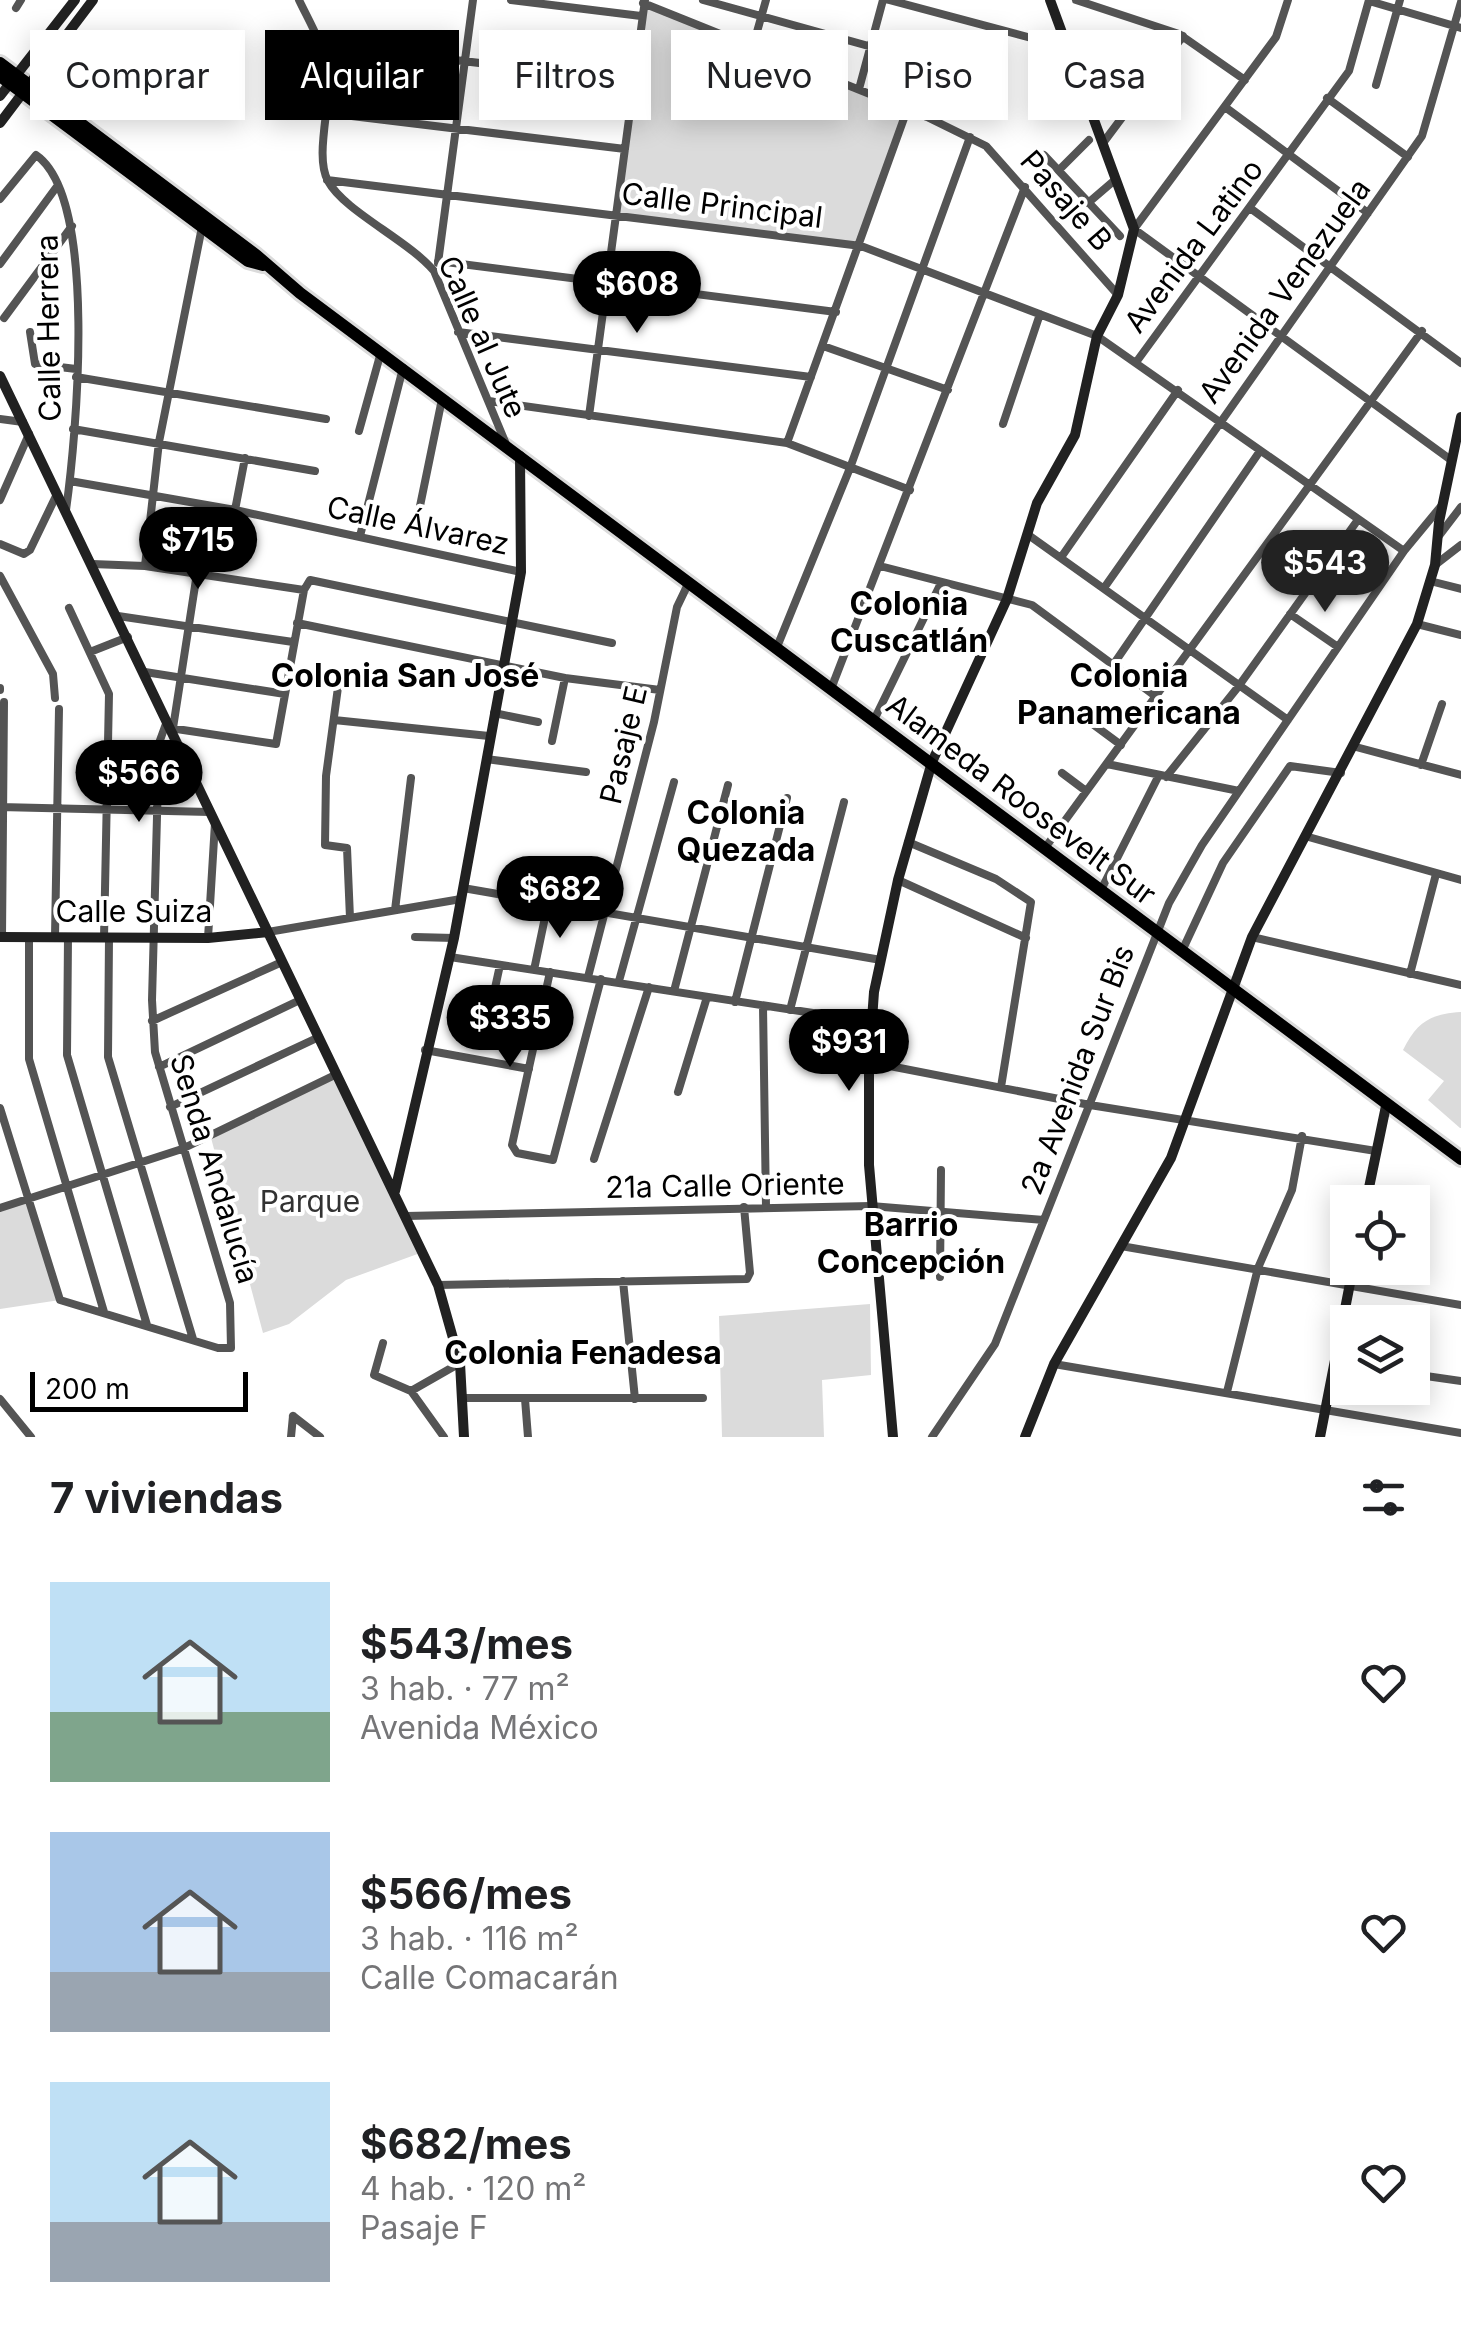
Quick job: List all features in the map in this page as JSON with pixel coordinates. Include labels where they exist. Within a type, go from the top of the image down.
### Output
[{"type":"highway","points":[[0,63],[8,78],[264,264]]},
{"type":"highway","points":[[25,89],[248,261],[264,264]]},
{"type":"highway","name":"Alameda Roosevelt Sur","points":[[264,264],[1461,1160]]},
{"type":"street","points":[[0,123],[90,0]]},
{"type":"street","points":[[299,0],[313,30]]},
{"type":"street","points":[[472,0],[436,266],[836,312]]},
{"type":"street","points":[[511,0],[641,16]]},
{"type":"street","points":[[703,0],[868,45]]},
{"type":"street","points":[[758,30],[766,0]]},
{"type":"street","points":[[876,30],[886,0],[1028,37]]},
{"type":"street","points":[[1050,0],[1103,143],[1112,182],[1134,229],[1451,460]]},
{"type":"street","points":[[1076,0],[1183,36],[1245,80]]},
{"type":"street","points":[[893,1437],[871,1206],[868,1062],[881,960],[908,842],[932,762],[1007,599],[1026,534],[1075,435],[1098,336],[1118,296],[1134,229],[1276,37],[1288,0]]},
{"type":"street","points":[[0,96],[8,78],[75,1]]},
{"type":"street","points":[[1369,1],[1399,5],[1458,27]]},
{"type":"street","name":"Avenida Latino","points":[[1136,361],[1349,71],[1369,1]]},
{"type":"street","points":[[639,30],[644,2]]},
{"type":"street","name":"Pasaje B","points":[[644,2],[714,30]]},
{"type":"street","name":"Avenida Venezuela","points":[[1104,588],[1408,158],[1432,110],[1458,27],[1461,2]]},
{"type":"street","points":[[1376,85],[1399,5]]},
{"type":"street","points":[[1103,143],[1183,36]]},
{"type":"street","points":[[859,89],[868,57]]},
{"type":"street","points":[[459,60],[479,63]]},
{"type":"street","name":"Pasaje B","points":[[848,84],[868,93]]},
{"type":"street","points":[[1327,98],[1408,158]]},
{"type":"street","points":[[1225,108],[1368,213]]},
{"type":"street","points":[[327,120],[327,180]]},
{"type":"street","points":[[388,120],[625,149]]},
{"type":"street","points":[[590,416],[628,120]]},
{"type":"street","points":[[786,443],[904,120]]},
{"type":"street","name":"Pasaje B","points":[[933,120],[986,146],[1118,296]]},
{"type":"street","points":[[776,648],[850,468],[970,138]]},
{"type":"street","points":[[1058,170],[1090,140]]},
{"type":"street","points":[[1044,154],[1120,236]]},
{"type":"street","name":"Calle Herrera","points":[[0,199],[36,155],[58,185],[72,226],[76,373],[66,510]]},
{"type":"street","name":"Calle Principal","points":[[327,180],[449,192],[860,246],[1098,336],[1404,551]]},
{"type":"street","name":"Calle al Jute","points":[[327,180],[338,194],[436,266],[458,332],[506,444]]},
{"type":"street","points":[[1088,203],[1112,182]]},
{"type":"street","points":[[0,264],[58,185]]},
{"type":"street","points":[[831,689],[986,293],[1013,209],[1025,187]]},
{"type":"street","points":[[1250,208],[1461,362]]},
{"type":"street","points":[[4,318],[72,226]]},
{"type":"street","points":[[145,566],[159,442],[202,227]]},
{"type":"street","points":[[1003,424],[1040,314]]},
{"type":"street","points":[[1045,848],[1191,654],[1422,331]]},
{"type":"street","points":[[30,332],[35,364],[326,419]]},
{"type":"street","points":[[458,332],[812,377]]},
{"type":"street","points":[[823,346],[948,390]]},
{"type":"street","points":[[359,431],[381,352]]},
{"type":"street","points":[[360,536],[403,368]]},
{"type":"street","points":[[0,376],[438,1285],[460,1363],[464,1437]]},
{"type":"street","points":[[1062,556],[1178,390]]},
{"type":"street","points":[[420,506],[442,399]]},
{"type":"street","points":[[490,401],[786,443],[910,490]]},
{"type":"street","points":[[1025,1437],[1054,1364],[1188,1118],[1252,937],[1356,747],[1417,624],[1434,565],[1461,417]]},
{"type":"street","points":[[0,418],[23,422]]},
{"type":"street","points":[[73,429],[315,472]]},
{"type":"street","points":[[0,500],[29,434]]},
{"type":"street","points":[[1113,664],[1260,451]]},
{"type":"street","points":[[394,1192],[424,1050],[454,938],[521,572],[520,456]]},
{"type":"street","points":[[235,510],[245,458]]},
{"type":"street","name":"Calle Álvarez","points":[[70,481],[235,510],[521,572]]},
{"type":"street","points":[[0,544],[24,554],[30,550],[58,494]]},
{"type":"street","name":"2a Avenida Sur Bis","points":[[935,1436],[995,1344],[1156,932],[1202,846],[1404,551],[1442,505]]},
{"type":"street","points":[[1438,538],[1461,507]]},
{"type":"street","points":[[1101,890],[1162,776],[1238,687],[1358,521]]},
{"type":"street","points":[[1026,534],[1288,720]]},
{"type":"street","points":[[1434,565],[1461,545]]},
{"type":"street","points":[[92,564],[145,566],[304,586],[612,643]]},
{"type":"street","points":[[880,566],[1032,605],[1158,698]]},
{"type":"street","name":"Senda Andalucía","points":[[193,1339],[227,1350],[233,1337],[230,1303],[158,1067],[152,1021],[159,743],[170,725],[197,573]]},
{"type":"street","points":[[0,576],[53,674],[55,698]]},
{"type":"street","points":[[1430,581],[1461,589]]},
{"type":"street","name":"Pasaje E","points":[[588,977],[677,607],[689,582]]},
{"type":"street","points":[[874,720],[940,583]]},
{"type":"street","points":[[170,725],[275,744],[304,586]]},
{"type":"street","points":[[70,608],[109,694],[108,1057],[193,1339]]},
{"type":"street","points":[[1290,614],[1338,646]]},
{"type":"street","points":[[118,616],[294,642]]},
{"type":"street","points":[[298,623],[565,678],[660,690]]},
{"type":"street","points":[[1417,624],[1461,635]]},
{"type":"street","points":[[90,652],[128,637]]},
{"type":"street","points":[[145,672],[285,694]]},
{"type":"street","points":[[552,741],[565,678]]},
{"type":"street","points":[[339,680],[325,792],[325,846],[348,848],[350,918]]},
{"type":"street","points":[[1,937],[4,702]]},
{"type":"street","points":[[1420,765],[1442,704]]},
{"type":"street","points":[[1071,708],[1121,745]]},
{"type":"street","points":[[55,937],[59,709]]},
{"type":"street","points":[[494,713],[538,722]]},
{"type":"street","points":[[334,720],[490,736]]},
{"type":"street","points":[[1356,747],[1461,775]]},
{"type":"street","points":[[486,759],[586,772]]},
{"type":"street","points":[[1106,764],[1239,791]]},
{"type":"street","points":[[1182,951],[1222,862],[1290,766],[1340,773]]},
{"type":"street","points":[[1062,773],[1086,790]]},
{"type":"street","points":[[395,910],[412,778]]},
{"type":"street","points":[[618,981],[674,782]]},
{"type":"street","points":[[674,990],[728,785]]},
{"type":"street","points":[[735,1002],[787,798]]},
{"type":"street","points":[[790,1010],[844,802]]},
{"type":"street","points":[[0,807],[158,811],[213,817]]},
{"type":"street","points":[[208,938],[213,817]]},
{"type":"street","points":[[1305,836],[1461,880]]},
{"type":"street","points":[[908,842],[996,878],[1032,902],[1002,1087]]},
{"type":"street","points":[[1410,974],[1436,874]]},
{"type":"street","points":[[898,880],[1026,938]]},
{"type":"street","points":[[268,932],[395,910],[462,893],[636,917],[881,960]]},
{"type":"street","points":[[534,970],[548,904]]},
{"type":"street","name":"Calle Suiza","points":[[1,937],[208,938],[268,932]]},
{"type":"street","points":[[29,937],[29,1059],[104,1312]]},
{"type":"street","points":[[415,937],[454,938]]},
{"type":"street","points":[[1252,937],[1461,986]]},
{"type":"street","points":[[68,938],[68,1054],[147,1325]]},
{"type":"street","points":[[450,957],[871,1022]]},
{"type":"street","points":[[152,1021],[282,962]]},
{"type":"street","points":[[485,1034],[500,964]]},
{"type":"street","points":[[550,972],[512,1145],[517,1153],[556,1157],[600,978]]},
{"type":"street","points":[[594,1159],[650,987]]},
{"type":"street","points":[[678,1092],[707,996]]},
{"type":"street","points":[[158,1067],[300,1000]]},
{"type":"street","points":[[763,1006],[766,1207]]},
{"type":"street","points":[[170,1106],[318,1037]]},
{"type":"street","points":[[424,1050],[529,1069]]},
{"type":"street","points":[[868,1062],[1090,1105],[1302,1136],[1376,1151]]},
{"type":"street","points":[[0,1208],[182,1149],[337,1074]]},
{"type":"street","points":[[1369,1185],[1386,1106]]},
{"type":"street","points":[[0,1108],[60,1300],[193,1339]]},
{"type":"street","points":[[1226,1392],[1258,1268],[1292,1190],[1302,1136]]},
{"type":"street","points":[[940,1277],[942,1170]]},
{"type":"street","name":"21a Calle Oriente","points":[[406,1216],[871,1206],[1044,1220]]},
{"type":"street","points":[[438,1285],[750,1277],[744,1208]]},
{"type":"street","points":[[1121,1246],[1330,1281]]},
{"type":"street","points":[[624,1281],[634,1399]]},
{"type":"street","points":[[1355,1285],[1461,1305]]},
{"type":"street","points":[[383,1343],[374,1375],[411,1391],[444,1437]]},
{"type":"street","points":[[411,1391],[460,1363]]},
{"type":"street","points":[[1054,1364],[1461,1434]]},
{"type":"street","points":[[1430,1377],[1461,1381]]},
{"type":"street","points":[[1320,1437],[1330,1385]]},
{"type":"street","points":[[464,1398],[703,1398]]},
{"type":"street","points":[[525,1399],[528,1437]]},
{"type":"street","points":[[0,1400],[31,1437]]},
{"type":"street","points":[[291,1437],[293,1416],[320,1437]]},
{"type":"green space","points":[[651,6],[710,30],[671,30],[671,120],[848,120],[848,86],[868,94],[868,120],[904,120],[861,246],[616,215],[630,120],[651,120],[651,30],[644,30]]},
{"type":"green space","points":[[1461,1012],[1460,1128],[1428,1100],[1444,1081],[1403,1050],[1426,1021]]},
{"type":"green space","name":"Parque","points":[[337,1074],[423,1252],[346,1280],[289,1324],[263,1333],[210,1134]]},
{"type":"green space","points":[[30,1201],[60,1300],[0,1309],[0,1208]]},
{"type":"green space","points":[[870,1304],[871,1375],[822,1380],[824,1437],[722,1437],[719,1316]]},
{"type":"district","name":"Colonia Cuscatlán","points":[[909,622]]},
{"type":"district","name":"Colonia San José","points":[[405,676]]},
{"type":"district","name":"Colonia Panamericana","points":[[1129,694]]},
{"type":"district","name":"Colonia Quezada","points":[[746,832]]},
{"type":"district","name":"Barrio Concepción","points":[[911,1244]]},
{"type":"district","name":"Colonia Fenadesa","points":[[583,1353]]}]
